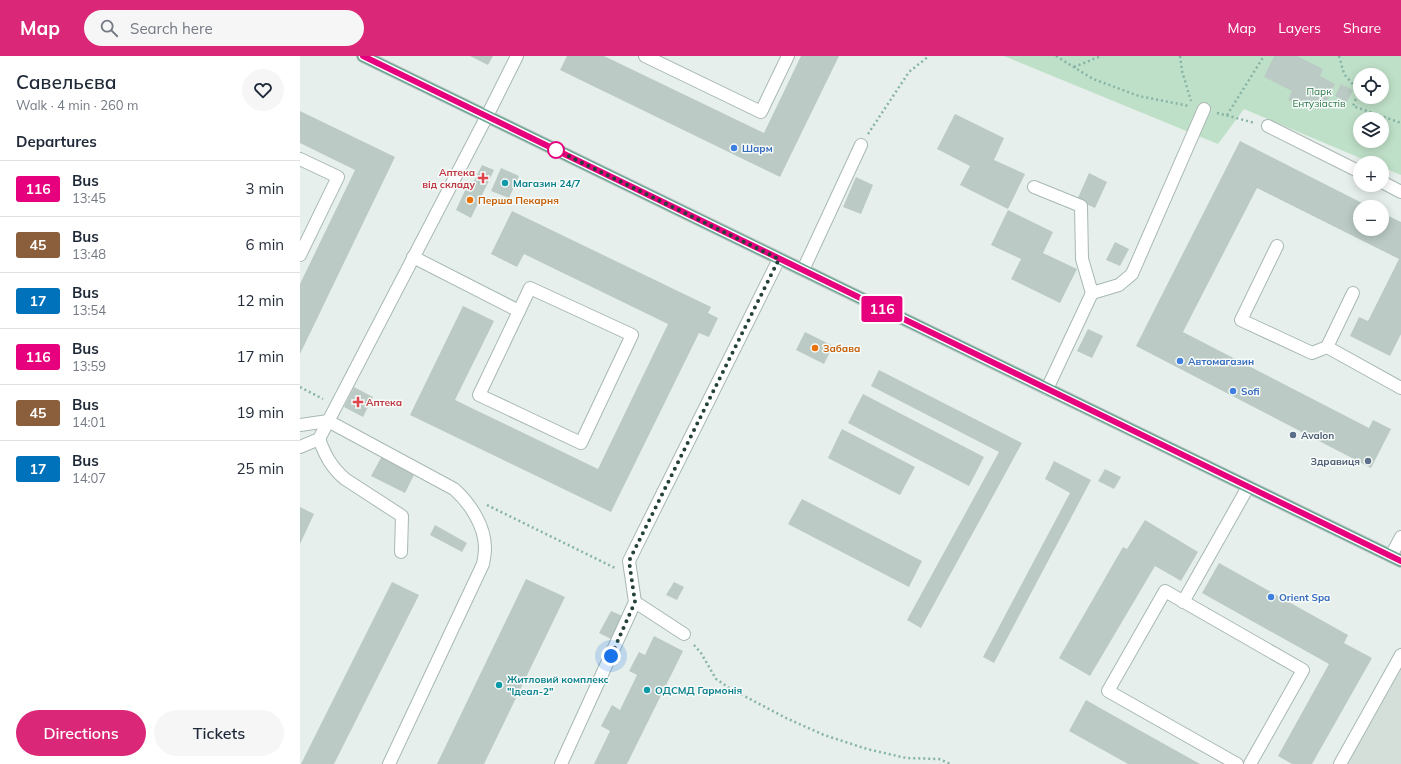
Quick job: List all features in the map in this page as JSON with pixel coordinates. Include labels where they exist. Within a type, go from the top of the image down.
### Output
[{"type":"main road","points":[[363,56],[1396,559]]},
{"type":"lane","points":[[300,447],[319,439],[517,56]]},
{"type":"lane","points":[[644,56],[761,112],[788,56]]},
{"type":"lane","points":[[1092,293],[1118,285],[1132,274],[1204,109]]},
{"type":"lane","points":[[1268,126],[1353,168]]},
{"type":"lane","points":[[803,270],[861,145]]},
{"type":"lane","points":[[300,159],[338,177],[300,255]]},
{"type":"lane","points":[[1389,186],[1401,192]]},
{"type":"lane","points":[[1034,187],[1081,206],[1082,259],[1092,293],[1048,389]]},
{"type":"lane","points":[[1277,246],[1241,320],[1312,354],[1327,347],[1353,293]]},
{"type":"lane","points":[[414,257],[519,311]]},
{"type":"lane","points":[[561,764],[635,602],[629,561],[779,259]]},
{"type":"lane","points":[[530,288],[632,335],[581,443],[479,395],[519,311],[530,288]]},
{"type":"lane","points":[[1327,347],[1401,388]]},
{"type":"lane","points":[[300,425],[328,421],[454,489],[465,498],[475,514],[483,532],[485,548],[483,564],[389,764]]},
{"type":"lane","points":[[319,439],[324,453],[336,472],[402,516],[401,552]]},
{"type":"lane","points":[[1183,602],[1248,486]]},
{"type":"lane","points":[[1396,559],[1401,537]]},
{"type":"lane","points":[[1237,764],[1108,691],[1165,591],[1303,670],[1250,764]]},
{"type":"lane","points":[[635,602],[684,634]]},
{"type":"lane","points":[[1340,764],[1401,655]]},
{"type":"path","points":[[861,145],[909,72],[929,56]]},
{"type":"path","points":[[1056,56],[1093,79],[1139,96],[1193,107],[1182,71],[1180,56]]},
{"type":"path","points":[[1074,67],[1101,56]]},
{"type":"path","points":[[1227,115],[1264,56]]},
{"type":"path","points":[[1339,56],[1344,74],[1359,91],[1353,106],[1401,123]]},
{"type":"path","points":[[1204,109],[1268,126]]},
{"type":"path","points":[[300,387],[336,405]]},
{"type":"path","points":[[482,503],[631,576]]},
{"type":"path","points":[[684,634],[701,653],[716,679],[731,689],[786,718],[824,735],[868,749],[906,758],[939,758],[951,764]]},
{"type":"shaded area","points":[[1401,647],[1401,764],[1342,764]]},
{"type":"green space","name":"Парк Ентузіастів","points":[[1004,56],[1401,56],[1401,175],[1389,170],[1389,156],[1355,156],[1244,109],[1218,144]]},
{"type":"building","points":[[470,56],[493,56],[488,65]]},
{"type":"building","points":[[567,56],[604,56],[764,133],[801,56],[839,56],[780,177],[560,70]]},
{"type":"building","points":[[1274,56],[1297,56],[1323,69],[1320,76],[1335,84],[1325,105],[1316,101],[1313,107],[1306,103],[1304,107],[1288,100],[1292,91],[1264,77]]},
{"type":"building","points":[[1341,84],[1353,90],[1347,102],[1335,96]]},
{"type":"building","points":[[300,111],[395,157],[300,354],[300,284],[355,170],[300,143]]},
{"type":"building","points":[[955,114],[1004,138],[994,160],[1025,174],[1008,209],[960,185],[970,166],[937,149]]},
{"type":"building","points":[[1240,141],[1356,200],[1353,200],[1353,236],[1257,188],[1183,332],[1369,428],[1373,420],[1391,429],[1371,468],[1136,346]]},
{"type":"building","name":"Перша Пекарня","points":[[482,165],[494,170],[471,218],[456,210],[468,184],[472,185]]},
{"type":"building","name":"Магазин 24/7","points":[[501,168],[519,176],[509,198],[491,191]]},
{"type":"building","points":[[1089,173],[1107,182],[1095,208],[1077,200]]},
{"type":"building","points":[[856,177],[873,185],[861,214],[843,207]]},
{"type":"building","points":[[1008,210],[1053,232],[1043,253],[1077,269],[1060,303],[1011,279],[1021,259],[991,245]]},
{"type":"building","points":[[512,211],[711,307],[708,313],[718,318],[709,337],[699,333],[611,512],[410,415],[463,306],[494,321],[455,400],[598,469],[668,324],[524,254],[517,267],[491,254]]},
{"type":"building","points":[[1389,216],[1401,222],[1401,334],[1390,356],[1350,336],[1359,317],[1368,321],[1399,259],[1353,236],[1389,236]]},
{"type":"building","points":[[1115,242],[1129,249],[1120,266],[1106,260]]},
{"type":"building","points":[[1088,329],[1103,336],[1092,358],[1077,351]]},
{"type":"building","name":"Забава","points":[[805,332],[833,346],[824,364],[796,350]]},
{"type":"building","points":[[879,370],[1022,443],[921,628],[907,620],[999,452],[871,386]]},
{"type":"building","name":"Аптека","points":[[354,387],[373,397],[363,417],[344,407]]},
{"type":"building","points":[[863,394],[984,457],[969,486],[848,423]]},
{"type":"building","points":[[842,429],[915,467],[900,495],[828,458]]},
{"type":"building","points":[[382,456],[415,473],[405,493],[371,476]]},
{"type":"building","points":[[1054,461],[1091,480],[994,663],[983,657],[1070,493],[1045,479]]},
{"type":"building","points":[[1105,469],[1121,477],[1114,489],[1098,481]]},
{"type":"building","points":[[802,499],[922,561],[909,587],[788,524]]},
{"type":"building","points":[[300,507],[314,514],[300,544]]},
{"type":"building","points":[[1145,520],[1198,552],[1181,581],[1155,566],[1090,676],[1059,658],[1123,547],[1127,549]]},
{"type":"building","points":[[435,525],[467,543],[462,552],[430,535]]},
{"type":"building","points":[[1219,563],[1348,635],[1344,643],[1372,658],[1312,764],[1292,764],[1278,756],[1329,664],[1202,593]]},
{"type":"building","name":"Житловий комплекс \"Ідеал-2\"","points":[[526,579],[565,597],[484,764],[437,764]]},
{"type":"building","points":[[392,582],[419,595],[334,764],[301,764]]},
{"type":"building","points":[[674,582],[684,587],[677,600],[666,595]]},
{"type":"building","points":[[611,611],[625,617],[613,640],[599,633]]},
{"type":"building","name":"ОДСМД Гармонія","points":[[654,636],[683,651],[627,764],[594,764],[610,731],[601,726],[612,705],[620,710],[637,675],[629,671],[639,652],[645,655]]},
{"type":"building","points":[[1086,700],[1200,764],[1128,764],[1069,731]]},
{"type":"bus line","name":"116","points":[[363,56],[1401,561]]},
{"type":"place","name":"Шарм","points":[[734,148]]},
{"type":"place","name":"Аптека від складу","points":[[483,178]]},
{"type":"place","name":"Магазин 24/7","points":[[505,183]]},
{"type":"place","name":"Перша Пекарня","points":[[470,200]]},
{"type":"place","name":"Забава","points":[[815,348]]},
{"type":"place","name":"Автомагазин","points":[[1180,361]]},
{"type":"place","name":"Sofi","points":[[1233,391]]},
{"type":"place","name":"Аптека","points":[[358,402]]},
{"type":"place","name":"Avalon","points":[[1293,435]]},
{"type":"place","name":"Здравиця","points":[[1368,461]]},
{"type":"place","name":"Orient Spa","points":[[1271,597]]},
{"type":"place","name":"Житловий комплекс \"Ідеал-2\"","points":[[499,685]]},
{"type":"place","name":"ОДСМД Гармонія","points":[[647,690]]},
{"type":"route","points":[[556,150],[779,259],[629,561],[635,602],[611,656]]}]
